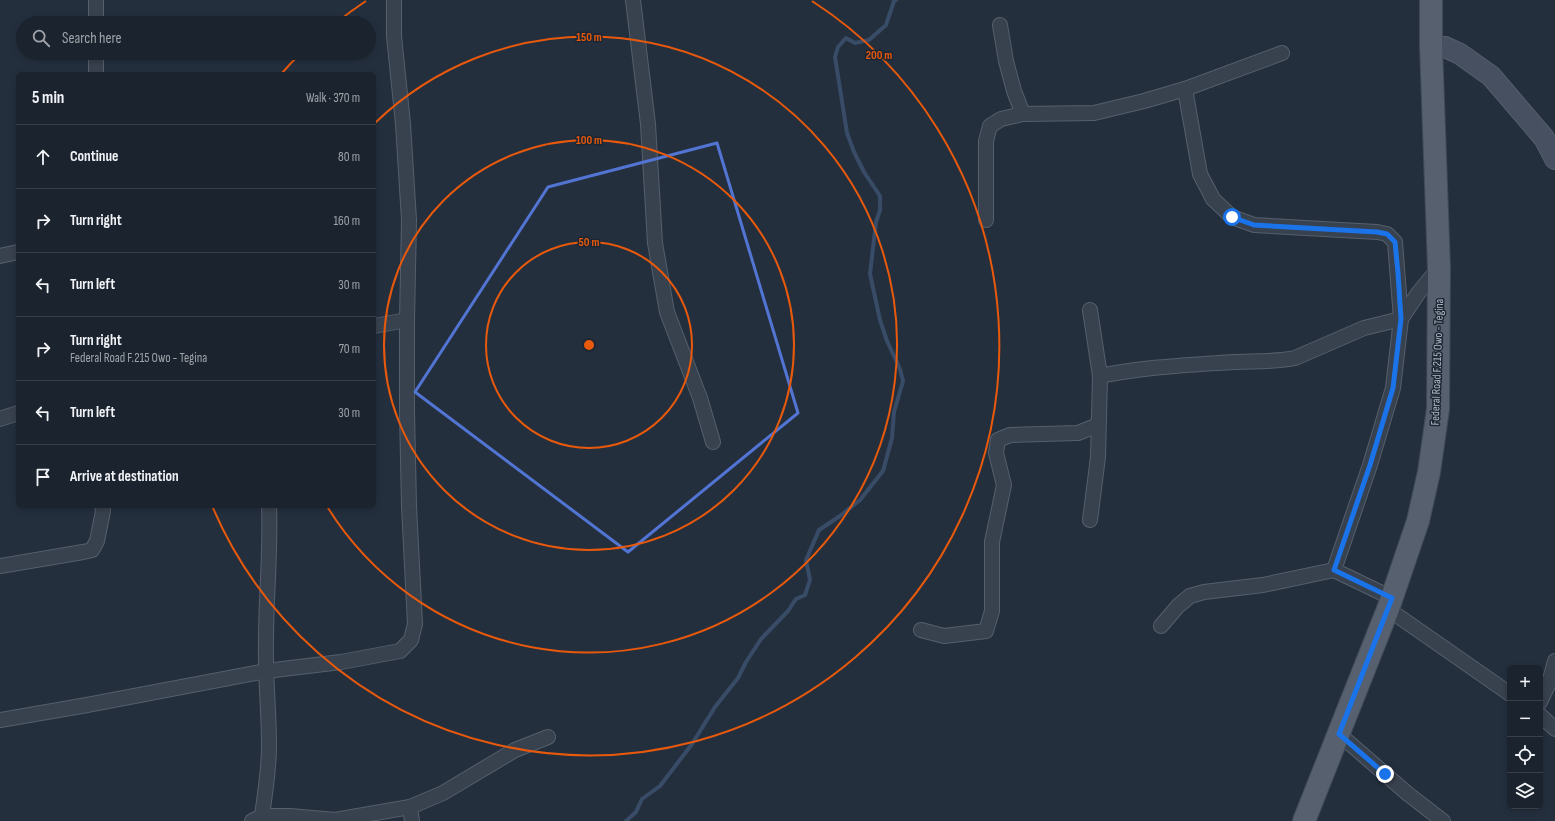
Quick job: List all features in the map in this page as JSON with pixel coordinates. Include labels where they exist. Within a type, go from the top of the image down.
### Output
[{"type":"main road","name":"Federal Road F.215 Owo - Tegina","points":[[1304,821],[1390,604],[1418,521],[1430,472],[1438,409],[1439,268],[1431,46],[1431,0]]},
{"type":"main road","points":[[1431,46],[1445,47],[1460,54],[1491,76],[1550,135],[1555,159]]},
{"type":"street","points":[[96,0],[96,16]]},
{"type":"street","points":[[0,720],[266,671],[341,662],[400,650],[411,640],[415,624],[409,506],[407,320],[409,220],[403,124],[394,36],[394,0]]},
{"type":"street","points":[[633,0],[648,124],[655,243],[667,312],[700,398],[713,442]]},
{"type":"street","points":[[1000,25],[1006,61],[1014,91],[1024,114]]},
{"type":"street","points":[[986,220],[986,141],[990,126],[1001,119],[1024,114],[1094,113],[1185,89],[1282,53]]},
{"type":"street","points":[[96,60],[96,72]]},
{"type":"street","points":[[1185,89],[1200,174],[1213,199],[1232,217],[1254,225],[1377,232],[1387,234],[1395,242],[1401,319],[1393,388],[1370,465],[1334,570]]},
{"type":"street","points":[[0,256],[16,252]]},
{"type":"street","points":[[1100,376],[1123,371],[1235,362],[1283,361],[1295,358],[1364,328],[1401,319],[1419,292],[1439,268]]},
{"type":"street","points":[[1090,310],[1100,376],[1098,457],[1090,520]]},
{"type":"street","points":[[376,326],[407,320]]},
{"type":"street","points":[[0,419],[16,414]]},
{"type":"street","points":[[921,630],[944,636],[986,631],[992,611],[992,542],[1004,485],[996,452],[998,440],[1010,434],[1078,433],[1098,425]]},
{"type":"street","points":[[0,566],[92,550],[97,541],[102,508]]},
{"type":"street","points":[[269,508],[270,523],[266,605],[266,671],[269,747],[266,788],[257,818],[290,816],[335,820],[410,807],[443,792],[515,750],[548,737]]},
{"type":"street","points":[[1161,626],[1178,606],[1190,596],[1204,592],[1264,585],[1334,570],[1390,604],[1507,692]]},
{"type":"street","points":[[1540,701],[1549,683],[1555,661]]},
{"type":"street","points":[[1543,718],[1555,729]]},
{"type":"street","points":[[1339,734],[1408,794],[1443,821]]},
{"type":"street","points":[[410,807],[412,821]]},
{"type":"highlighted area","points":[[717,143],[798,413],[628,552],[415,392],[548,187]]},
{"type":"waterway","points":[[626,821],[636,812],[642,799],[660,786],[692,744],[715,707],[738,678],[746,662],[761,639],[788,611],[796,599],[805,595],[810,580],[806,560],[819,530],[860,500],[883,471],[892,438],[894,412],[903,381],[900,369],[887,341],[880,320],[870,274],[876,222],[880,210],[880,196],[864,172],[847,133],[835,57],[838,47],[846,38],[855,43],[869,40],[886,25],[894,1],[896,0]]},
{"type":"route","points":[[1232,217],[1254,225],[1377,232],[1387,234],[1395,242],[1401,302],[1401,319],[1393,388],[1370,465],[1334,570],[1392,598],[1339,734],[1385,774]]}]
